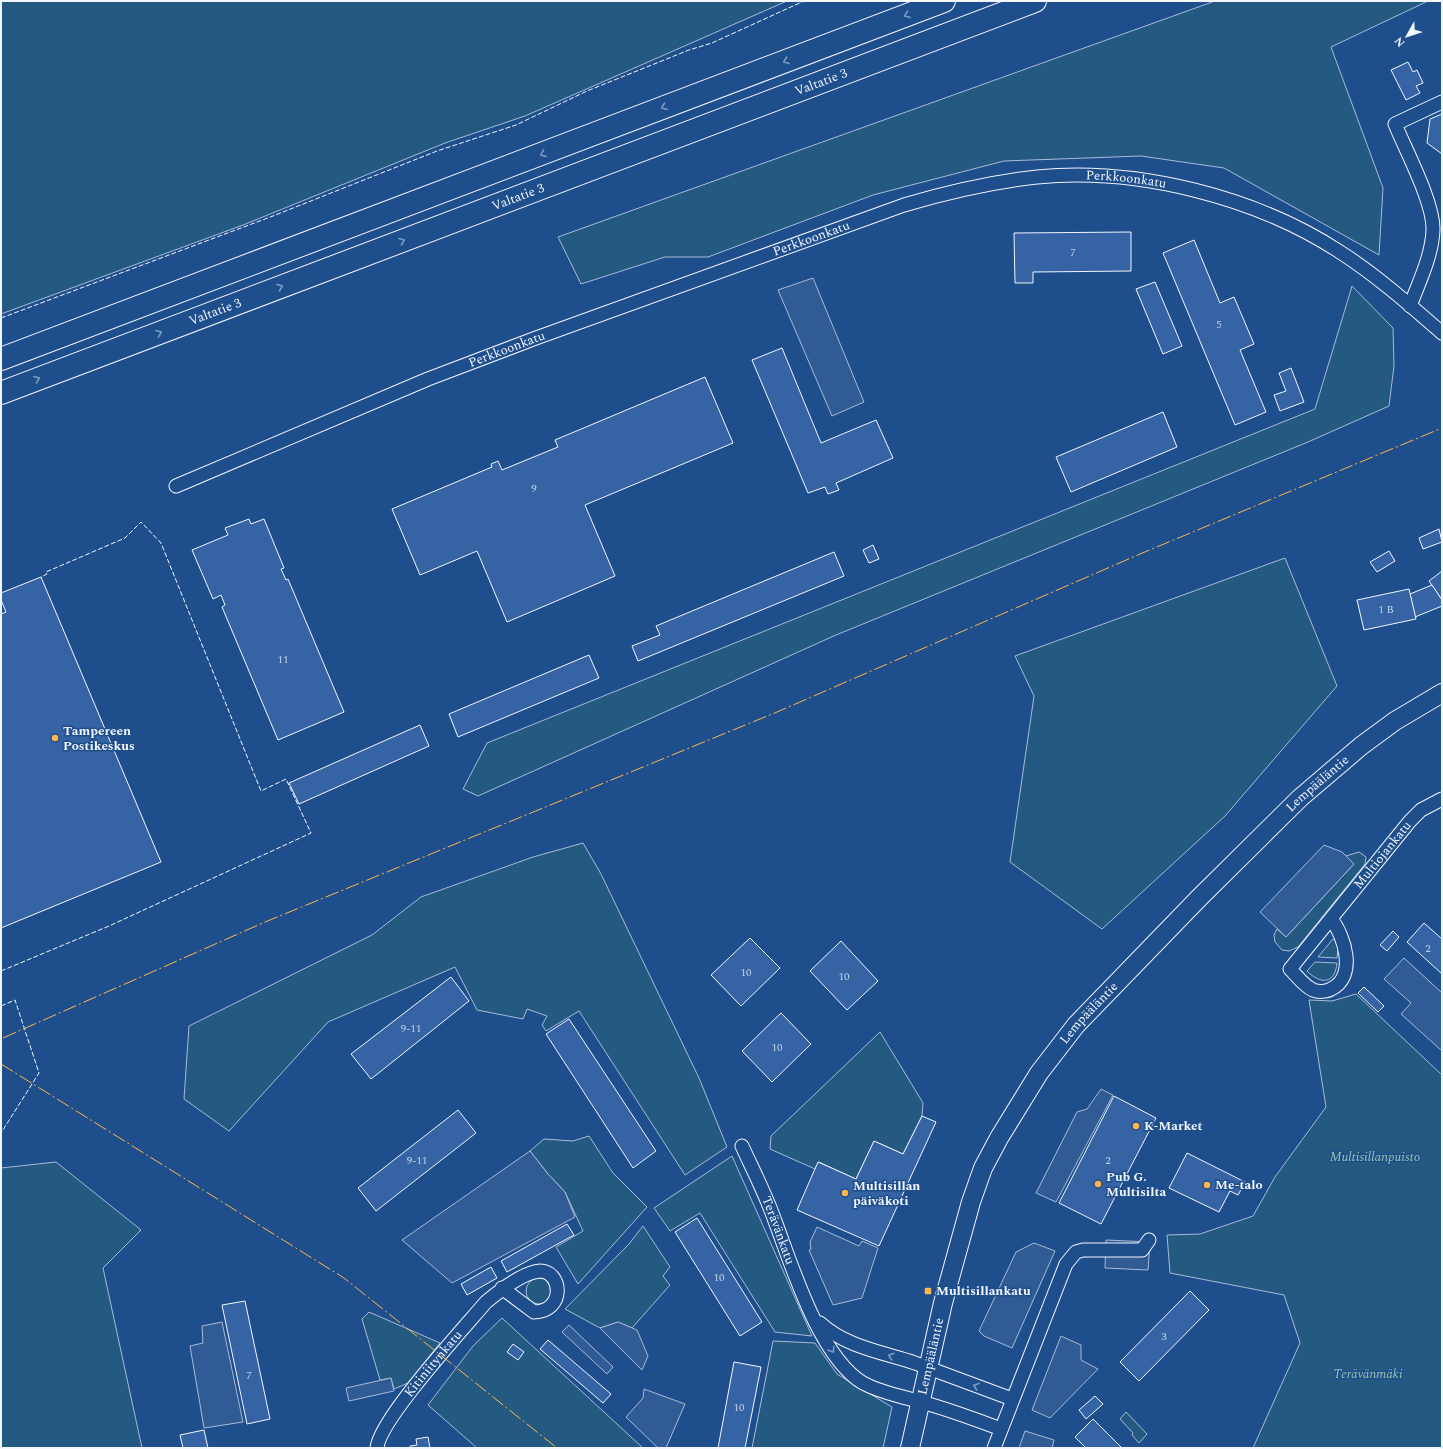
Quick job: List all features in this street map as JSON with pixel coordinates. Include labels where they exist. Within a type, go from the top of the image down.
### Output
[{"type":"highway","points":[[1,359],[944,1]]},
{"type":"highway","name":"Valtatie 3","points":[[1,393],[1035,1]]},
{"type":"main road","name":"Lempääläntie","points":[[910,1448],[942,1302],[971,1202],[983,1168],[1016,1109],[1039,1073],[1076,1025],[1139,959],[1300,798],[1361,746],[1395,721],[1442,693]]},
{"type":"street","points":[[1410,306],[1430,248],[1433,230],[1432,214],[1395,124],[1442,102]]},
{"type":"street","name":"Perkkoonkatu","points":[[176,486],[428,379],[536,338],[904,205],[954,190],[1038,177],[1070,176],[1126,178],[1180,187],[1245,206],[1312,236],[1340,252],[1410,306],[1442,333]]},
{"type":"street","name":"Multiojankatu","points":[[1331,919],[1339,928],[1344,941],[1346,973],[1337,986],[1328,991],[1313,990],[1306,986],[1290,969],[1410,821],[1421,810],[1442,799]]},
{"type":"street","name":"Terävänkatu","points":[[742,1146],[775,1219],[793,1270],[813,1316],[832,1351],[846,1369],[863,1383],[894,1396],[920,1401]]},
{"type":"street","points":[[994,1448],[1012,1399],[1033,1352],[1066,1264],[1076,1252],[1082,1250],[1142,1250],[1149,1240]]},
{"type":"street","name":"Kitiniitynkatu","points":[[377,1448],[383,1432],[399,1407],[486,1302],[502,1288]]},
{"type":"street","name":"Terävänkatu","points":[[813,1316],[832,1334],[851,1343],[928,1368]]},
{"type":"street","points":[[928,1368],[1012,1399]]},
{"type":"street","points":[[920,1401],[1001,1429]]},
{"type":"green space","points":[[1,1],[787,1],[525,116],[445,143],[243,225],[1,314]]},
{"type":"green space","points":[[1215,1],[1428,1],[1331,47],[1383,188],[1379,255],[1224,168],[1141,156],[1004,161],[873,195],[708,257],[665,257],[581,284],[558,237]]},
{"type":"green space","points":[[1352,286],[1393,328],[1394,366],[1389,406],[1308,442],[836,635],[478,796],[463,789],[487,743],[1315,409]]},
{"type":"green space","points":[[1285,558],[1337,686],[1225,816],[1102,929],[1010,862],[1034,696],[1015,656]]},
{"type":"green space","points":[[583,843],[601,874],[699,1078],[727,1147],[685,1175],[579,1011],[546,1031],[542,1025],[547,1016],[527,1009],[523,1019],[477,1010],[455,967],[328,1022],[229,1131],[184,1099],[189,1026],[372,935],[421,897],[533,857]]},
{"type":"green space","points":[[1359,852],[1366,857],[1365,864],[1298,947],[1289,951],[1282,950],[1275,942],[1274,935],[1277,929],[1286,937],[1354,864],[1346,856]]},
{"type":"green space","points":[[1333,939],[1335,940],[1338,948],[1337,958],[1318,957]]},
{"type":"green space","points":[[1315,962],[1337,963],[1336,970],[1330,978],[1326,980],[1317,979],[1307,971]]},
{"type":"green space","points":[[1356,994],[1442,1075],[1442,1448],[1253,1448],[1300,1343],[1284,1295],[1170,1273],[1167,1235],[1200,1234],[1253,1216],[1275,1177],[1326,1107],[1309,1000],[1332,1001]]},
{"type":"green space","points":[[880,1032],[923,1103],[922,1116],[903,1154],[874,1141],[856,1179],[819,1162],[815,1169],[770,1149],[771,1136]]},
{"type":"green space","points":[[589,1136],[613,1173],[647,1207],[578,1284],[556,1247],[583,1231],[565,1192],[548,1174],[530,1151],[544,1139],[573,1141]]},
{"type":"green space","points":[[732,1156],[812,1336],[775,1332],[700,1213],[670,1231],[654,1208]]},
{"type":"green space","points":[[56,1162],[141,1230],[103,1268],[142,1448],[1,1448],[1,1168]]},
{"type":"green space","points":[[643,1226],[670,1267],[663,1276],[670,1285],[632,1328],[618,1322],[600,1328],[565,1309],[629,1244]]},
{"type":"green space","points":[[539,1278],[548,1282],[552,1291],[548,1300],[539,1304],[530,1300],[526,1291],[530,1282]]},
{"type":"green space","points":[[369,1312],[440,1343],[408,1383],[394,1389],[391,1378],[380,1380],[362,1319]]},
{"type":"green space","points":[[502,1318],[643,1448],[477,1448],[428,1405],[473,1346]]},
{"type":"green space","points":[[773,1341],[815,1343],[837,1374],[892,1407],[883,1448],[752,1448]]},
{"type":"green space","points":[[1126,1412],[1147,1434],[1139,1443],[1132,1435],[1133,1433],[1120,1419]]},
{"type":"shaded area","points":[[813,278],[864,402],[832,416],[778,290]]},
{"type":"shaded area","points":[[1324,845],[1342,852],[1354,864],[1286,937],[1260,912]]},
{"type":"shaded area","points":[[1404,958],[1442,993],[1442,1051],[1401,1014],[1411,1003],[1384,979]]},
{"type":"shaded area","points":[[1101,1089],[1113,1095],[1056,1202],[1036,1193],[1077,1112],[1087,1109]]},
{"type":"shaded area","points":[[530,1151],[548,1174],[565,1192],[575,1217],[452,1283],[402,1240]]},
{"type":"shaded area","points":[[817,1227],[859,1246],[862,1241],[878,1248],[862,1298],[833,1305],[809,1250],[811,1249],[810,1242]]},
{"type":"shaded area","points":[[1106,1240],[1150,1242],[1148,1270],[1105,1268]]},
{"type":"shaded area","points":[[1034,1243],[1055,1251],[1012,1348],[984,1336],[979,1331],[1016,1252]]},
{"type":"shaded area","points":[[222,1322],[243,1422],[204,1428],[190,1346],[203,1343],[202,1326]]},
{"type":"shaded area","points":[[618,1322],[637,1330],[648,1356],[642,1370],[600,1328]]},
{"type":"shaded area","points":[[569,1325],[613,1367],[607,1374],[562,1332]]},
{"type":"shaded area","points":[[1061,1336],[1081,1345],[1081,1360],[1098,1369],[1050,1418],[1032,1410]]},
{"type":"shaded area","points":[[391,1378],[394,1391],[349,1401],[346,1388]]},
{"type":"shaded area","points":[[644,1389],[685,1404],[666,1448],[658,1448],[626,1417],[643,1398]]},
{"type":"shaded area","points":[[1025,1431],[1054,1440],[1052,1448],[1019,1448]]},
{"type":"building","points":[[1408,62],[1413,72],[1417,70],[1423,83],[1416,86],[1420,93],[1406,100],[1391,70]]},
{"type":"building","points":[[1442,114],[1442,154],[1427,143],[1430,119]]},
{"type":"building","points":[[1131,232],[1131,271],[1033,272],[1033,283],[1015,283],[1014,233]]},
{"type":"building","points":[[1194,240],[1220,303],[1234,297],[1254,344],[1240,350],[1266,412],[1235,425],[1163,253]]},
{"type":"building","points":[[1155,282],[1182,346],[1163,354],[1136,289]]},
{"type":"building","points":[[782,348],[821,443],[876,420],[893,458],[836,483],[839,490],[828,494],[825,487],[808,493],[752,360]]},
{"type":"building","points":[[1291,368],[1304,402],[1280,411],[1274,395],[1286,391],[1279,373]]},
{"type":"building","points":[[705,377],[733,443],[585,505],[615,576],[507,622],[477,551],[420,575],[392,509],[492,467],[491,464],[498,461],[502,470],[558,447],[555,440]]},
{"type":"building","points":[[1163,412],[1177,447],[1071,492],[1056,457]]},
{"type":"building","points":[[249,519],[251,524],[264,519],[284,568],[281,569],[286,580],[288,579],[344,712],[278,740],[222,607],[225,605],[221,595],[213,599],[192,550],[228,535],[225,528]]},
{"type":"building","points":[[1439,529],[1442,542],[1423,549],[1419,538]]},
{"type":"building","points":[[873,545],[879,559],[869,563],[863,550]]},
{"type":"building","points":[[1389,551],[1395,561],[1377,572],[1370,562]]},
{"type":"building","points":[[834,552],[844,576],[638,661],[632,646],[660,635],[656,626]]},
{"type":"building","points":[[1442,571],[1442,600],[1429,581]]},
{"type":"building","name":"Tampereen Postikeskus","points":[[41,577],[161,862],[1,928],[1,614],[6,612],[1,600],[1,593]]},
{"type":"building","points":[[1432,585],[1442,600],[1442,606],[1415,617],[1410,594]]},
{"type":"building","points":[[1409,589],[1416,619],[1364,630],[1357,600]]},
{"type":"building","points":[[589,655],[599,678],[458,737],[449,714]]},
{"type":"building","points":[[420,725],[429,746],[299,804],[289,783]]},
{"type":"building","points":[[1424,923],[1442,939],[1442,974],[1407,942]]},
{"type":"building","points":[[1393,931],[1399,937],[1387,951],[1380,945]]},
{"type":"building","points":[[750,938],[780,968],[741,1006],[711,975]]},
{"type":"building","points":[[841,941],[878,981],[847,1010],[810,971]]},
{"type":"building","points":[[451,977],[469,1001],[371,1079],[351,1054]]},
{"type":"building","points":[[1364,987],[1384,1006],[1378,1012],[1358,993]]},
{"type":"building","points":[[781,1013],[811,1044],[772,1082],[742,1051]]},
{"type":"building","points":[[569,1019],[656,1151],[633,1168],[546,1034]]},
{"type":"building","points":[[1114,1096],[1156,1118],[1101,1224],[1059,1203]]},
{"type":"building","points":[[458,1110],[476,1133],[376,1211],[358,1188]]},
{"type":"building","points":[[922,1116],[936,1122],[879,1246],[797,1210],[818,1162],[856,1179],[874,1141],[903,1154]]},
{"type":"building","name":"Me-talo","points":[[1187,1153],[1245,1182],[1238,1195],[1230,1191],[1219,1212],[1169,1188]]},
{"type":"building","points":[[697,1218],[762,1322],[740,1336],[675,1232]]},
{"type":"building","points":[[567,1224],[574,1235],[507,1272],[501,1261]]},
{"type":"building","points":[[491,1267],[497,1278],[467,1295],[461,1284]]},
{"type":"building","points":[[1190,1291],[1209,1310],[1139,1381],[1120,1362]]},
{"type":"building","points":[[245,1301],[270,1419],[247,1424],[222,1305]]},
{"type":"building","points":[[548,1340],[611,1394],[603,1403],[540,1349]]},
{"type":"building","points":[[513,1344],[524,1352],[518,1360],[507,1352]]},
{"type":"building","points":[[734,1362],[761,1367],[745,1448],[718,1448]]},
{"type":"building","points":[[1095,1396],[1103,1404],[1086,1419],[1079,1410]]},
{"type":"building","points":[[1093,1419],[1122,1448],[1086,1448],[1075,1437]]},
{"type":"building","points":[[204,1430],[208,1448],[183,1448],[180,1435]]},
{"type":"building","points":[[428,1437],[430,1448],[410,1448],[410,1446],[417,1445],[416,1439]]},
{"type":"fence","points":[[1,318],[273,216],[437,151],[516,125],[587,91],[689,50],[712,43],[804,1]]},
{"type":"fence","points":[[1,971],[109,926],[311,833],[286,779],[261,791],[161,543],[141,522],[125,538],[46,572],[47,574],[41,577]]},
{"type":"fence","points":[[1,1006],[15,1000],[39,1073],[1,1133]]},
{"type":"power","points":[[3,1038],[265,922],[777,712],[1140,554],[1442,428]]},
{"type":"power","points":[[1,1064],[344,1278],[557,1448]]},
{"type":"place","name":"Tampereen Postikeskus","points":[[55,738]]},
{"type":"place","name":"K-Market","points":[[1136,1126]]},
{"type":"place","name":"Pub G. Multisilta","points":[[1098,1184]]},
{"type":"place","name":"Me-talo","points":[[1207,1185]]},
{"type":"place","name":"Multisillan päiväkoti","points":[[845,1193]]},
{"type":"place","name":"Multisillankatu","points":[[928,1291]]},
{"type":"park label","name":"Multisillanpuisto","points":[[1375,1157]]},
{"type":"park label","name":"Terävänmäki","points":[[1368,1374]]}]
